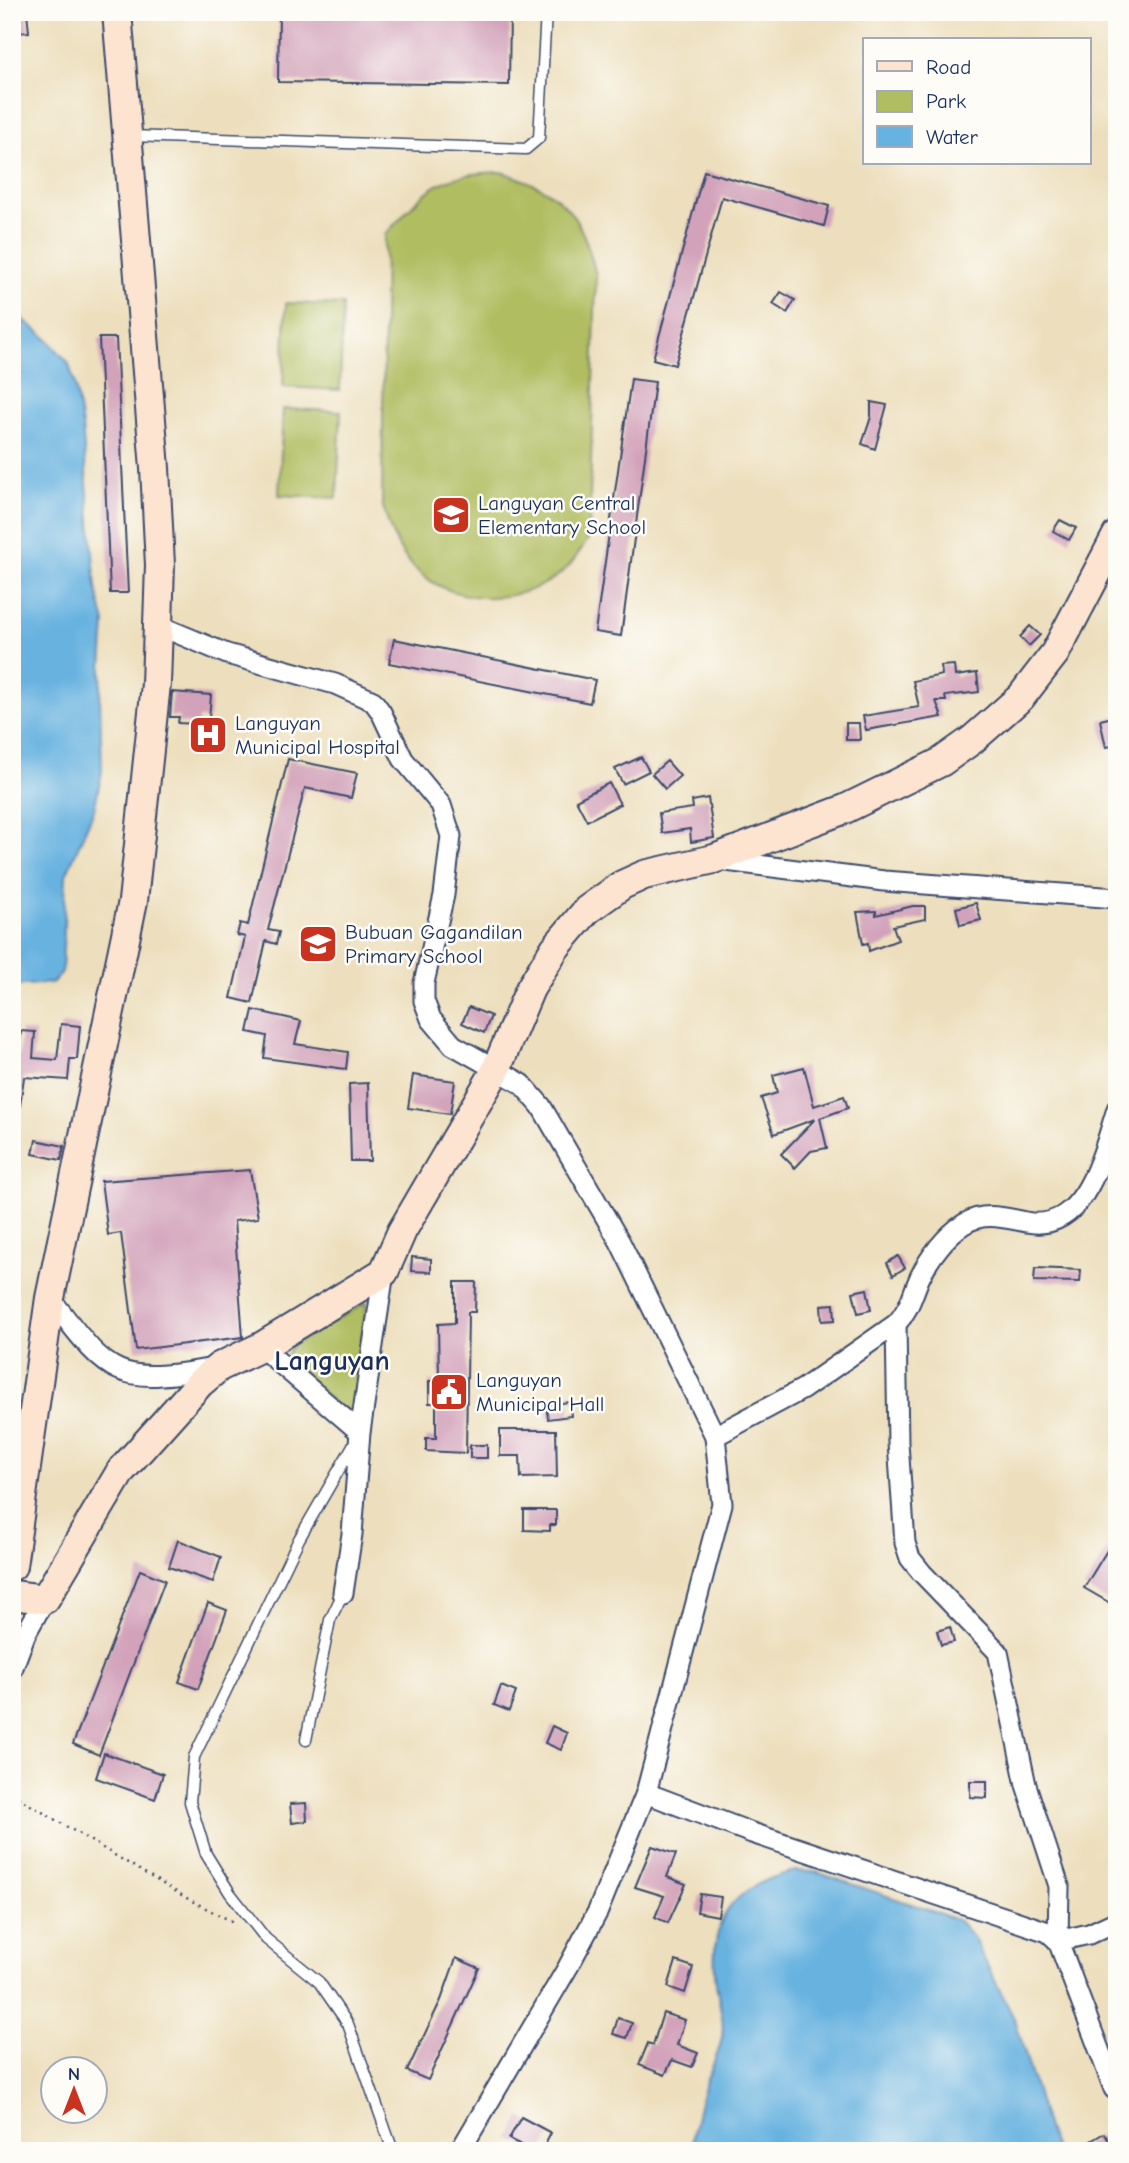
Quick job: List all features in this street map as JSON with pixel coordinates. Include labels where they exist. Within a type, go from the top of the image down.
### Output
[{"type":"street","points":[[12,1566],[50,1298],[133,901],[144,818],[160,626],[155,468],[130,136],[117,12]]},
{"type":"street","points":[[342,1593],[352,1534],[360,1432],[384,1272],[402,1231],[495,1072],[535,981],[555,948],[587,910],[622,885],[644,875],[714,859],[845,809],[941,762],[972,740],[1021,697],[1055,653],[1117,535]]},
{"type":"street","points":[[160,626],[237,657],[335,684],[373,701],[389,726],[403,759],[441,805],[451,836],[444,895],[427,966],[424,1001],[440,1033],[495,1072],[522,1084],[532,1094],[620,1242],[715,1436],[720,1459],[722,1504],[646,1793],[592,1922],[461,2150]]},
{"type":"street","points":[[714,859],[884,881],[1117,898]]},
{"type":"street","points":[[715,1436],[803,1389],[896,1324],[909,1311],[928,1262],[964,1224],[991,1216],[1049,1223],[1063,1218],[1078,1205],[1117,1109]]},
{"type":"street","points":[[12,1670],[25,1635],[121,1471],[174,1408],[219,1367],[261,1347],[384,1272]]},
{"type":"street","points":[[50,1298],[91,1350],[105,1364],[123,1372],[158,1376],[219,1367]]},
{"type":"street","points":[[896,1324],[898,1443],[905,1543],[910,1558],[922,1573],[998,1652],[1026,1785],[1059,1886],[1058,1941],[1115,2092]]},
{"type":"street","points":[[261,1347],[360,1432]]},
{"type":"street","points":[[12,1595],[45,1599]]},
{"type":"street","points":[[646,1793],[752,1833],[1048,1932],[1058,1941]]},
{"type":"street","points":[[1058,1941],[1089,1934],[1117,1922]]},
{"type":"lane","points":[[130,136],[526,149],[539,138],[547,12]]},
{"type":"lane","points":[[360,1432],[293,1550],[194,1757],[189,1781],[195,1825],[206,1854],[230,1894],[266,1939],[303,1968],[332,1996],[348,2024],[393,2151]]},
{"type":"lane","points":[[306,1740],[330,1620],[342,1593]]},
{"type":"path","points":[[12,1794],[190,1900],[266,1939]]},
{"type":"green space","points":[[502,172],[540,188],[566,207],[584,235],[596,275],[589,538],[570,565],[549,581],[508,596],[486,597],[443,588],[424,576],[408,561],[399,547],[382,503],[385,235],[424,195],[447,180],[480,173]]},
{"type":"green space","points":[[286,303],[343,305],[340,390],[283,387]]},
{"type":"green space","points":[[283,409],[341,411],[337,498],[279,495]]},
{"type":"green space","points":[[367,1302],[352,1410],[338,1408],[287,1355],[291,1346]]},
{"type":"water","points":[[12,310],[45,337],[68,362],[74,381],[82,425],[96,587],[105,623],[100,699],[102,772],[94,810],[66,875],[62,972],[52,983],[12,986]]},
{"type":"water","points":[[795,1871],[816,1872],[959,1921],[973,1937],[1016,2022],[1056,2151],[691,2151],[702,2095],[722,2037],[723,2024],[715,1960],[721,1923],[740,1896],[773,1877]]},
{"type":"building","points":[[12,12],[27,12],[29,32],[12,33]]},
{"type":"building","points":[[279,12],[510,12],[509,85],[278,82]]},
{"type":"building","points":[[704,171],[829,206],[824,226],[722,197],[675,365],[653,359]]},
{"type":"building","points":[[781,292],[795,300],[787,313],[773,304]]},
{"type":"building","points":[[99,338],[116,338],[128,593],[110,593]]},
{"type":"building","points":[[631,379],[655,382],[621,636],[595,632]]},
{"type":"building","points":[[871,402],[887,405],[875,449],[862,444],[871,417]]},
{"type":"building","points":[[1060,520],[1076,528],[1069,540],[1053,531]]},
{"type":"building","points":[[1030,626],[1040,635],[1029,646],[1020,637]]},
{"type":"building","points":[[394,639],[595,680],[590,703],[389,663]]},
{"type":"building","points":[[954,665],[955,676],[977,673],[979,692],[945,696],[946,701],[936,701],[942,717],[866,730],[863,716],[919,707],[913,681],[942,675],[941,666]]},
{"type":"building","points":[[172,692],[211,695],[209,719],[198,718],[198,724],[178,723],[179,717],[170,717]]},
{"type":"building","points":[[1117,716],[1117,745],[1106,747],[1100,720]]},
{"type":"building","points":[[846,723],[859,723],[860,740],[846,740]]},
{"type":"building","points":[[641,757],[649,771],[623,784],[615,769]]},
{"type":"building","points":[[288,759],[357,773],[351,798],[305,788],[268,930],[279,932],[276,944],[266,941],[252,1003],[231,998],[245,937],[237,935],[240,923],[248,925]]},
{"type":"building","points":[[667,761],[680,776],[665,789],[652,774]]},
{"type":"building","points":[[609,783],[620,804],[587,821],[576,800]]},
{"type":"building","points":[[708,798],[714,838],[691,842],[690,829],[662,833],[659,813],[693,808],[692,801]]},
{"type":"building","points":[[976,903],[981,920],[960,925],[956,908]]},
{"type":"building","points":[[913,906],[925,906],[925,919],[893,926],[898,940],[869,951],[868,943],[863,944],[857,912],[876,911],[876,915]]},
{"type":"building","points":[[469,1007],[491,1016],[484,1033],[462,1023]]},
{"type":"building","points":[[253,1010],[301,1021],[295,1044],[348,1052],[346,1069],[264,1058],[267,1036],[248,1032]]},
{"type":"building","points":[[61,1024],[80,1026],[77,1059],[70,1059],[68,1080],[24,1077],[20,1106],[12,1105],[12,1054],[19,1056],[21,1031],[35,1032],[33,1058],[57,1060]]},
{"type":"building","points":[[804,1067],[814,1106],[844,1096],[848,1108],[820,1118],[827,1148],[811,1151],[795,1168],[781,1154],[815,1119],[774,1134],[761,1098],[777,1093],[773,1075]]},
{"type":"building","points":[[413,1075],[455,1081],[450,1114],[408,1108]]},
{"type":"building","points":[[368,1083],[370,1161],[351,1161],[349,1084]]},
{"type":"building","points":[[36,1140],[64,1146],[61,1160],[33,1154]]},
{"type":"building","points":[[250,1170],[258,1218],[234,1221],[243,1337],[136,1350],[121,1233],[108,1235],[101,1181]]},
{"type":"building","points":[[898,1256],[905,1268],[893,1275],[887,1263]]},
{"type":"building","points":[[412,1257],[431,1259],[431,1272],[411,1271]]},
{"type":"building","points":[[1035,1268],[1081,1270],[1080,1282],[1034,1281]]},
{"type":"building","points":[[455,1282],[476,1282],[475,1312],[468,1312],[466,1453],[426,1451],[426,1438],[436,1438],[436,1403],[429,1403],[429,1381],[439,1381],[438,1324],[455,1323]]},
{"type":"building","points":[[867,1289],[871,1310],[858,1313],[853,1292]]},
{"type":"building","points":[[834,1304],[835,1320],[822,1321],[821,1305]]},
{"type":"building","points":[[569,1402],[571,1416],[548,1419],[546,1405]]},
{"type":"building","points":[[500,1430],[556,1430],[557,1477],[521,1478],[520,1456],[500,1456]]},
{"type":"building","points":[[470,1445],[487,1445],[487,1458],[470,1458]]},
{"type":"building","points":[[524,1510],[556,1510],[556,1525],[550,1525],[550,1531],[524,1530]]},
{"type":"building","points":[[1117,1534],[1117,1607],[1084,1588]]},
{"type":"building","points":[[178,1540],[221,1557],[213,1582],[169,1567]]},
{"type":"building","points":[[140,1570],[165,1580],[99,1755],[73,1744]]},
{"type":"building","points":[[208,1603],[227,1610],[198,1689],[179,1682]]},
{"type":"building","points":[[950,1627],[954,1642],[941,1645],[937,1631]]},
{"type":"building","points":[[501,1686],[516,1692],[509,1711],[494,1705]]},
{"type":"building","points":[[552,1726],[567,1733],[561,1750],[545,1743]]},
{"type":"building","points":[[104,1753],[163,1774],[155,1799],[96,1778]]},
{"type":"building","points":[[970,1781],[987,1781],[987,1798],[970,1797]]},
{"type":"building","points":[[306,1803],[307,1821],[292,1823],[290,1804]]},
{"type":"building","points":[[652,1846],[676,1854],[667,1877],[686,1884],[668,1923],[655,1917],[664,1896],[635,1887]]},
{"type":"building","points":[[700,1894],[721,1897],[718,1916],[697,1912]]},
{"type":"building","points":[[456,1958],[479,1968],[428,2080],[407,2071],[441,2000]]},
{"type":"building","points":[[676,1961],[693,1967],[685,1993],[668,1987]]},
{"type":"building","points":[[663,2013],[685,2020],[677,2045],[698,2053],[692,2067],[672,2060],[665,2075],[639,2065],[648,2043],[653,2045]]},
{"type":"building","points":[[618,2018],[632,2023],[627,2038],[613,2034]]},
{"type":"building","points":[[521,2117],[551,2133],[542,2151],[533,2151],[509,2139]]},
{"type":"building","points":[[1104,2133],[1115,2151],[1074,2151]]},
{"type":"place","name":"Languyan Central Elementary School","points":[[451,515]]},
{"type":"place","name":"Languyan Municipal Hospital","points":[[208,735]]},
{"type":"place","name":"Bubuan Gagandilan Primary School","points":[[318,944]]},
{"type":"place","name":"Languyan Municipal Hall","points":[[449,1392]]},
{"type":"district","name":"Languyan","points":[[332,1360]]}]
